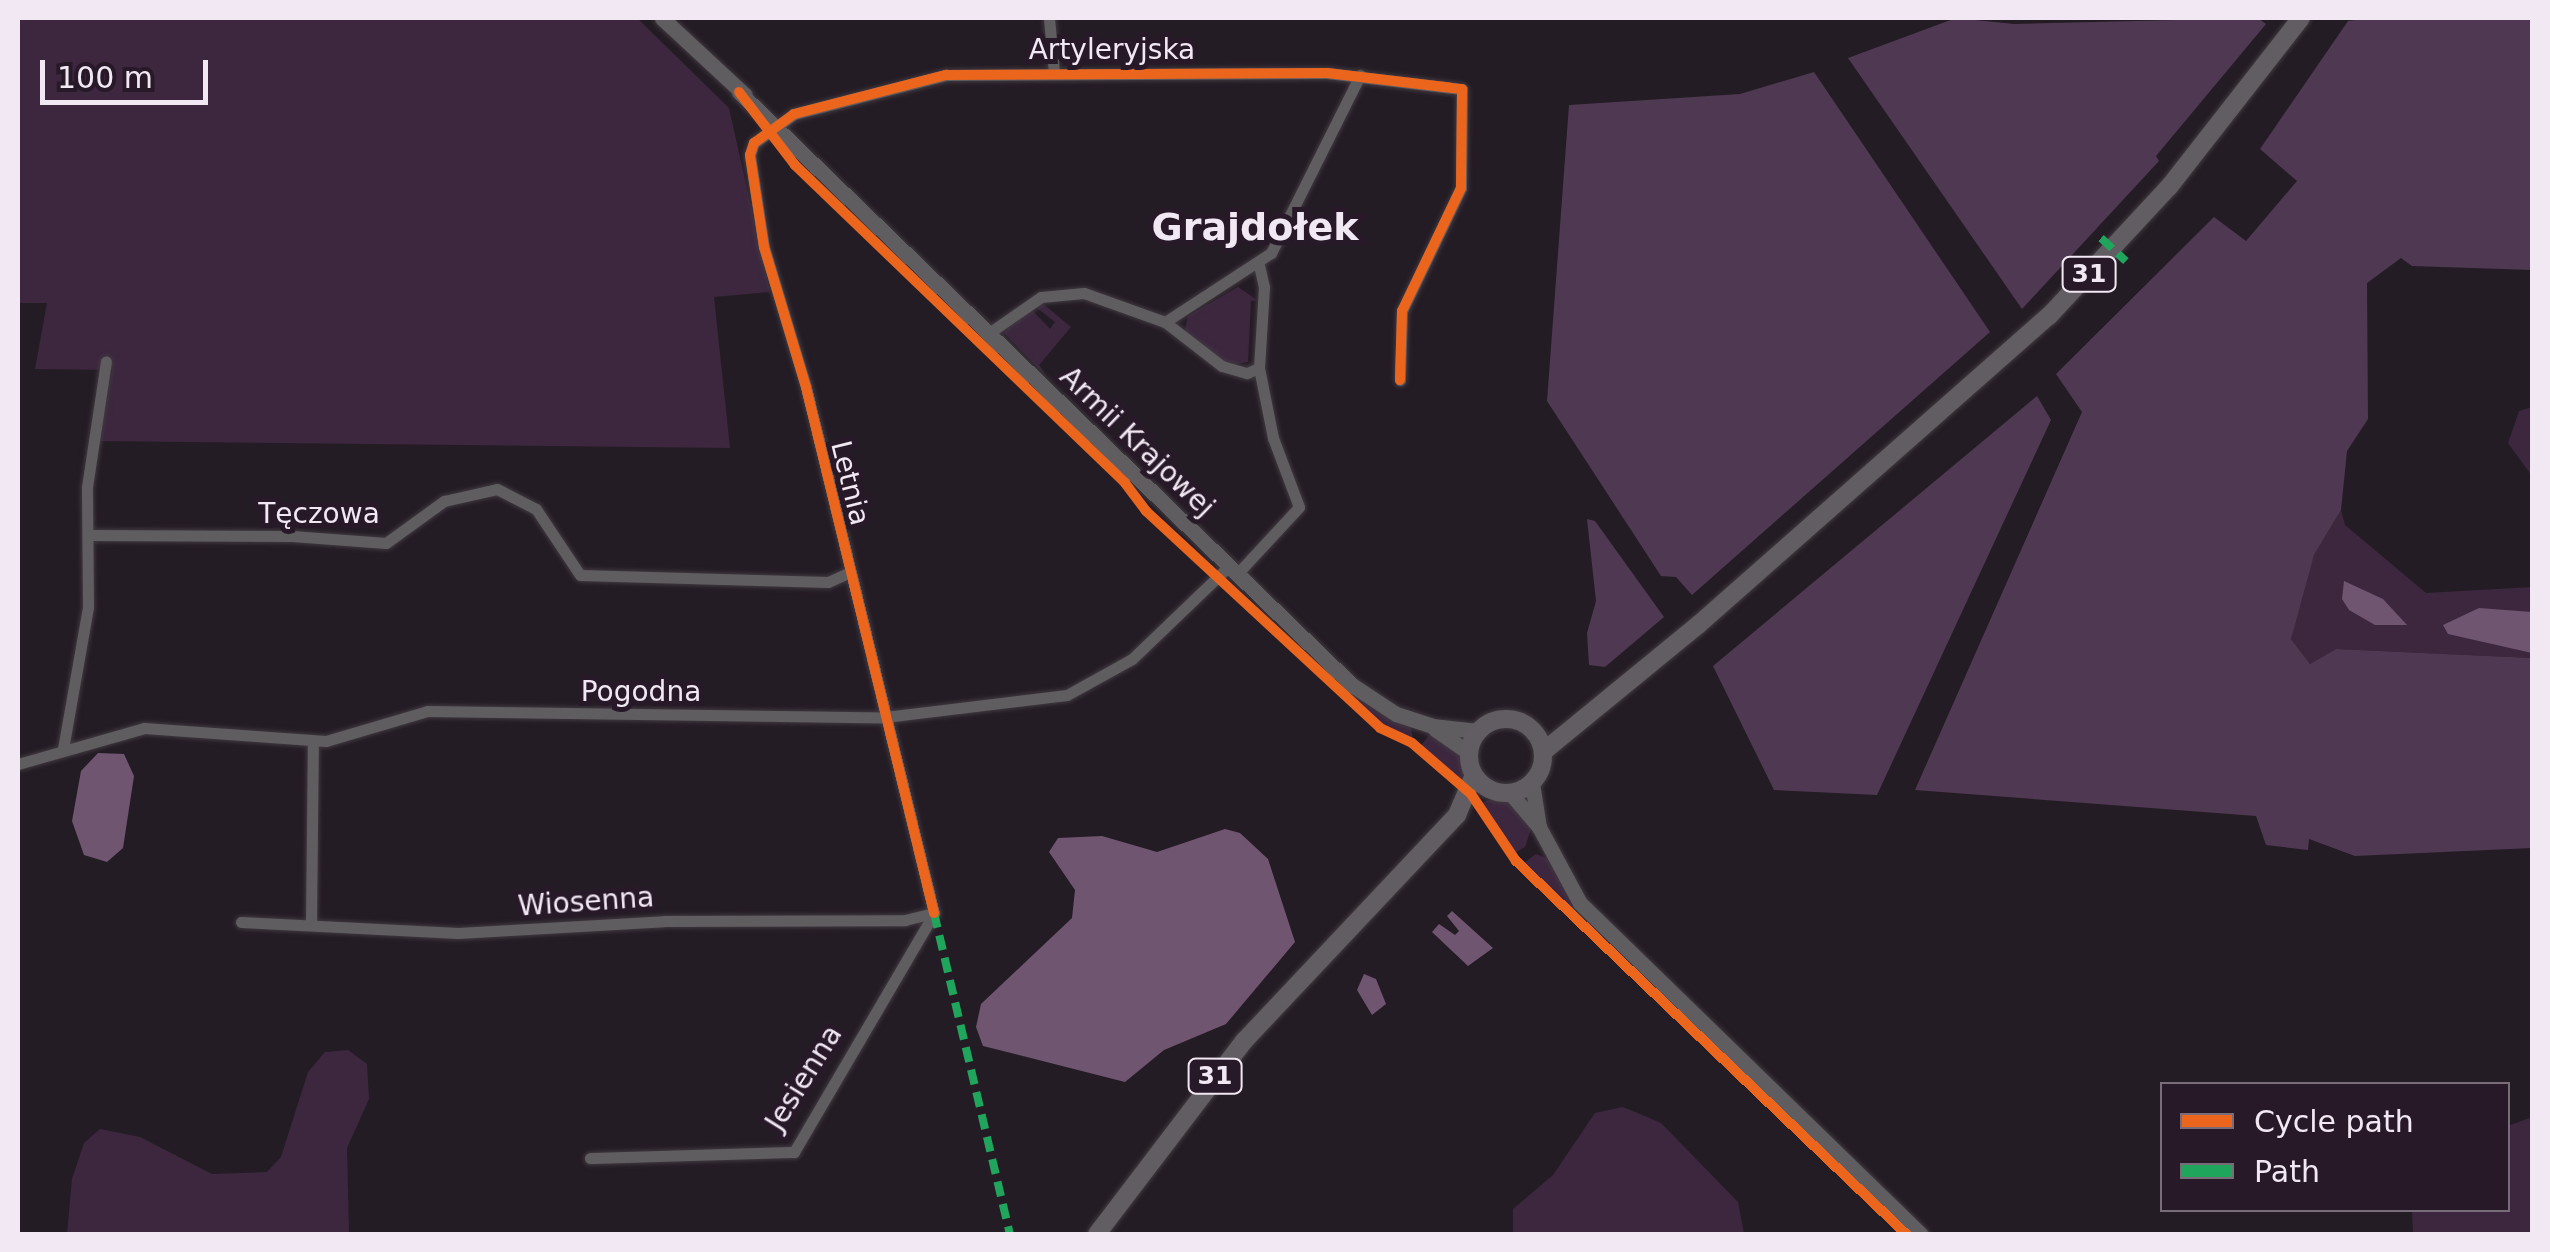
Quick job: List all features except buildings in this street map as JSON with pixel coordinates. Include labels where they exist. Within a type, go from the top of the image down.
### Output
[{"type":"main road","name":"31","points":[[1097,1234],[1244,1041],[1457,815],[1501,792],[1532,783],[1544,751],[1763,569],[2049,316],[2170,187],[2301,18]]},
{"type":"main road","name":"31","points":[[1478,731],[1506,718],[1534,730],[1583,718]]},
{"type":"main road","points":[[1534,730],[1544,751]]},
{"type":"main road","points":[[1478,731],[1469,753],[1474,774],[1501,792]]},
{"type":"main road","name":"31","points":[[1457,815],[1474,774]]},
{"type":"street","name":"Armii Krajowej","points":[[662,18],[1352,685],[1375,703],[1432,726],[1469,753]]},
{"type":"street","points":[[1050,18],[1054,73]]},
{"type":"street","name":"Artyleryjska","points":[[774,125],[895,84],[946,75],[1360,75],[1462,89],[1461,188],[1402,312],[1400,380]]},
{"type":"street","points":[[1164,322],[1259,266],[1285,229],[1360,75]]},
{"type":"street","name":"Letnia","points":[[774,125],[750,155],[764,247],[806,387],[848,573],[934,913]]},
{"type":"street","points":[[1233,570],[1299,507],[1273,438],[1259,368],[1264,287],[1259,266]]},
{"type":"street","points":[[989,334],[1030,302],[1066,292],[1098,296],[1164,322],[1222,366],[1247,373],[1259,368]]},
{"type":"street","points":[[62,749],[88,607],[90,443],[106,361]]},
{"type":"street","name":"Tęczowa","points":[[88,536],[292,536],[386,543],[454,496],[497,489],[536,509],[570,570],[580,575],[828,582],[848,573]]},
{"type":"street","name":"Pogodna","points":[[18,764],[144,728],[312,741],[427,711],[885,717],[1067,695],[1132,659],[1233,570]]},
{"type":"street","name":"Armii Krajowej","points":[[1432,726],[1478,731]]},
{"type":"street","points":[[311,922],[312,741]]},
{"type":"street","points":[[1532,783],[1539,827]]},
{"type":"street","points":[[1501,792],[1539,827],[1580,903],[1920,1234]]},
{"type":"street","name":"Wiosenna","points":[[242,922],[311,922],[420,933],[528,932],[934,913]]},
{"type":"street","name":"Jesienna","points":[[590,1158],[794,1152],[934,913]]},
{"type":"shaded area","points":[[18,18],[637,18],[729,108],[770,292],[714,297],[730,448],[97,441],[112,370],[35,369],[47,303],[18,303]]},
{"type":"shaded area","points":[[1956,18],[2014,24],[2258,18],[2266,24],[2156,156],[2159,161],[2022,309],[1848,58]]},
{"type":"shaded area","points":[[2532,18],[2532,270],[2412,266],[2401,258],[2367,283],[2368,419],[2347,451],[2341,510],[2314,555],[2291,639],[2310,664],[2336,649],[2532,658],[2532,848],[2355,856],[2309,839],[2308,850],[2266,845],[2256,816],[1915,790],[2082,412],[2056,374],[2214,217],[2246,241],[2297,181],[2260,149],[2348,21]]},
{"type":"shaded area","points":[[1814,72],[1990,332],[1692,595],[1676,577],[1661,576],[1547,401],[1569,105],[1740,94]]},
{"type":"shaded area","points":[[1238,287],[1257,300],[1251,301],[1248,362],[1231,365],[1184,333],[1188,316]]},
{"type":"shaded area","points":[[1042,303],[1071,327],[1039,365],[1046,376],[1003,332],[1032,310],[1050,329],[1055,322],[1037,308]]},
{"type":"shaded area","points":[[2037,396],[2051,420],[1877,795],[1774,790],[1713,666]]},
{"type":"shaded area","points":[[2532,407],[2532,476],[2508,443],[2519,411]]},
{"type":"shaded area","points":[[2341,510],[2345,525],[2426,593],[2532,587],[2532,658],[2336,649],[2310,664],[2291,639],[2296,610],[2314,555]]},
{"type":"shaded area","points":[[1587,519],[1595,521],[1664,617],[1605,667],[1589,665],[1587,633],[1596,601]]},
{"type":"shaded area","points":[[2344,581],[2383,599],[2407,625],[2375,625],[2349,610],[2342,599]]},
{"type":"shaded area","points":[[2479,608],[2532,612],[2532,653],[2448,634],[2443,625]]},
{"type":"shaded area","points":[[1321,663],[1411,726],[1413,740],[1382,726]]},
{"type":"shaded area","points":[[1430,734],[1459,750],[1466,786],[1420,747]]},
{"type":"shaded area","points":[[98,753],[124,754],[134,776],[123,848],[107,862],[84,855],[72,821],[81,771]]},
{"type":"shaded area","points":[[1497,797],[1510,800],[1531,829],[1525,847],[1513,854],[1480,803]]},
{"type":"shaded area","points":[[1225,829],[1240,833],[1268,859],[1295,942],[1226,1024],[1164,1050],[1125,1082],[983,1046],[976,1027],[981,1004],[1072,918],[1075,890],[1049,852],[1058,838],[1102,836],[1157,852]]},
{"type":"shaded area","points":[[1536,854],[1547,858],[1569,899],[1604,935],[1601,940],[1523,864]]},
{"type":"shaded area","points":[[1452,911],[1493,948],[1468,966],[1432,932],[1439,924],[1455,935],[1459,931],[1447,916]]},
{"type":"shaded area","points":[[1364,974],[1376,979],[1386,1004],[1372,1015],[1357,990]]},
{"type":"shaded area","points":[[348,1050],[367,1064],[369,1099],[347,1148],[349,1234],[67,1234],[72,1179],[84,1143],[100,1129],[140,1137],[212,1174],[267,1172],[281,1157],[308,1072],[325,1052]]},
{"type":"shaded area","points":[[1623,1107],[1661,1123],[1738,1202],[1744,1234],[1513,1234],[1513,1209],[1553,1175],[1595,1113]]},
{"type":"shaded area","points":[[2532,1117],[2532,1234],[2413,1234],[2412,1212],[2510,1212],[2510,1125]]},
{"type":"marked path","points":[[2101,238],[2126,261]]},
{"type":"marked path","points":[[934,913],[1010,1234]]},
{"type":"cycle path","points":[[934,913],[806,387],[764,247],[750,155],[754,143],[794,114],[946,75],[1327,73],[1462,89],[1461,188],[1402,311],[1400,380]]},
{"type":"cycle path","points":[[739,92],[795,165],[1125,483],[1146,511],[1380,728],[1412,743],[1471,794],[1516,861],[1906,1234]]},
{"type":"district","name":"Grajdołek","points":[[1255,228]]}]
